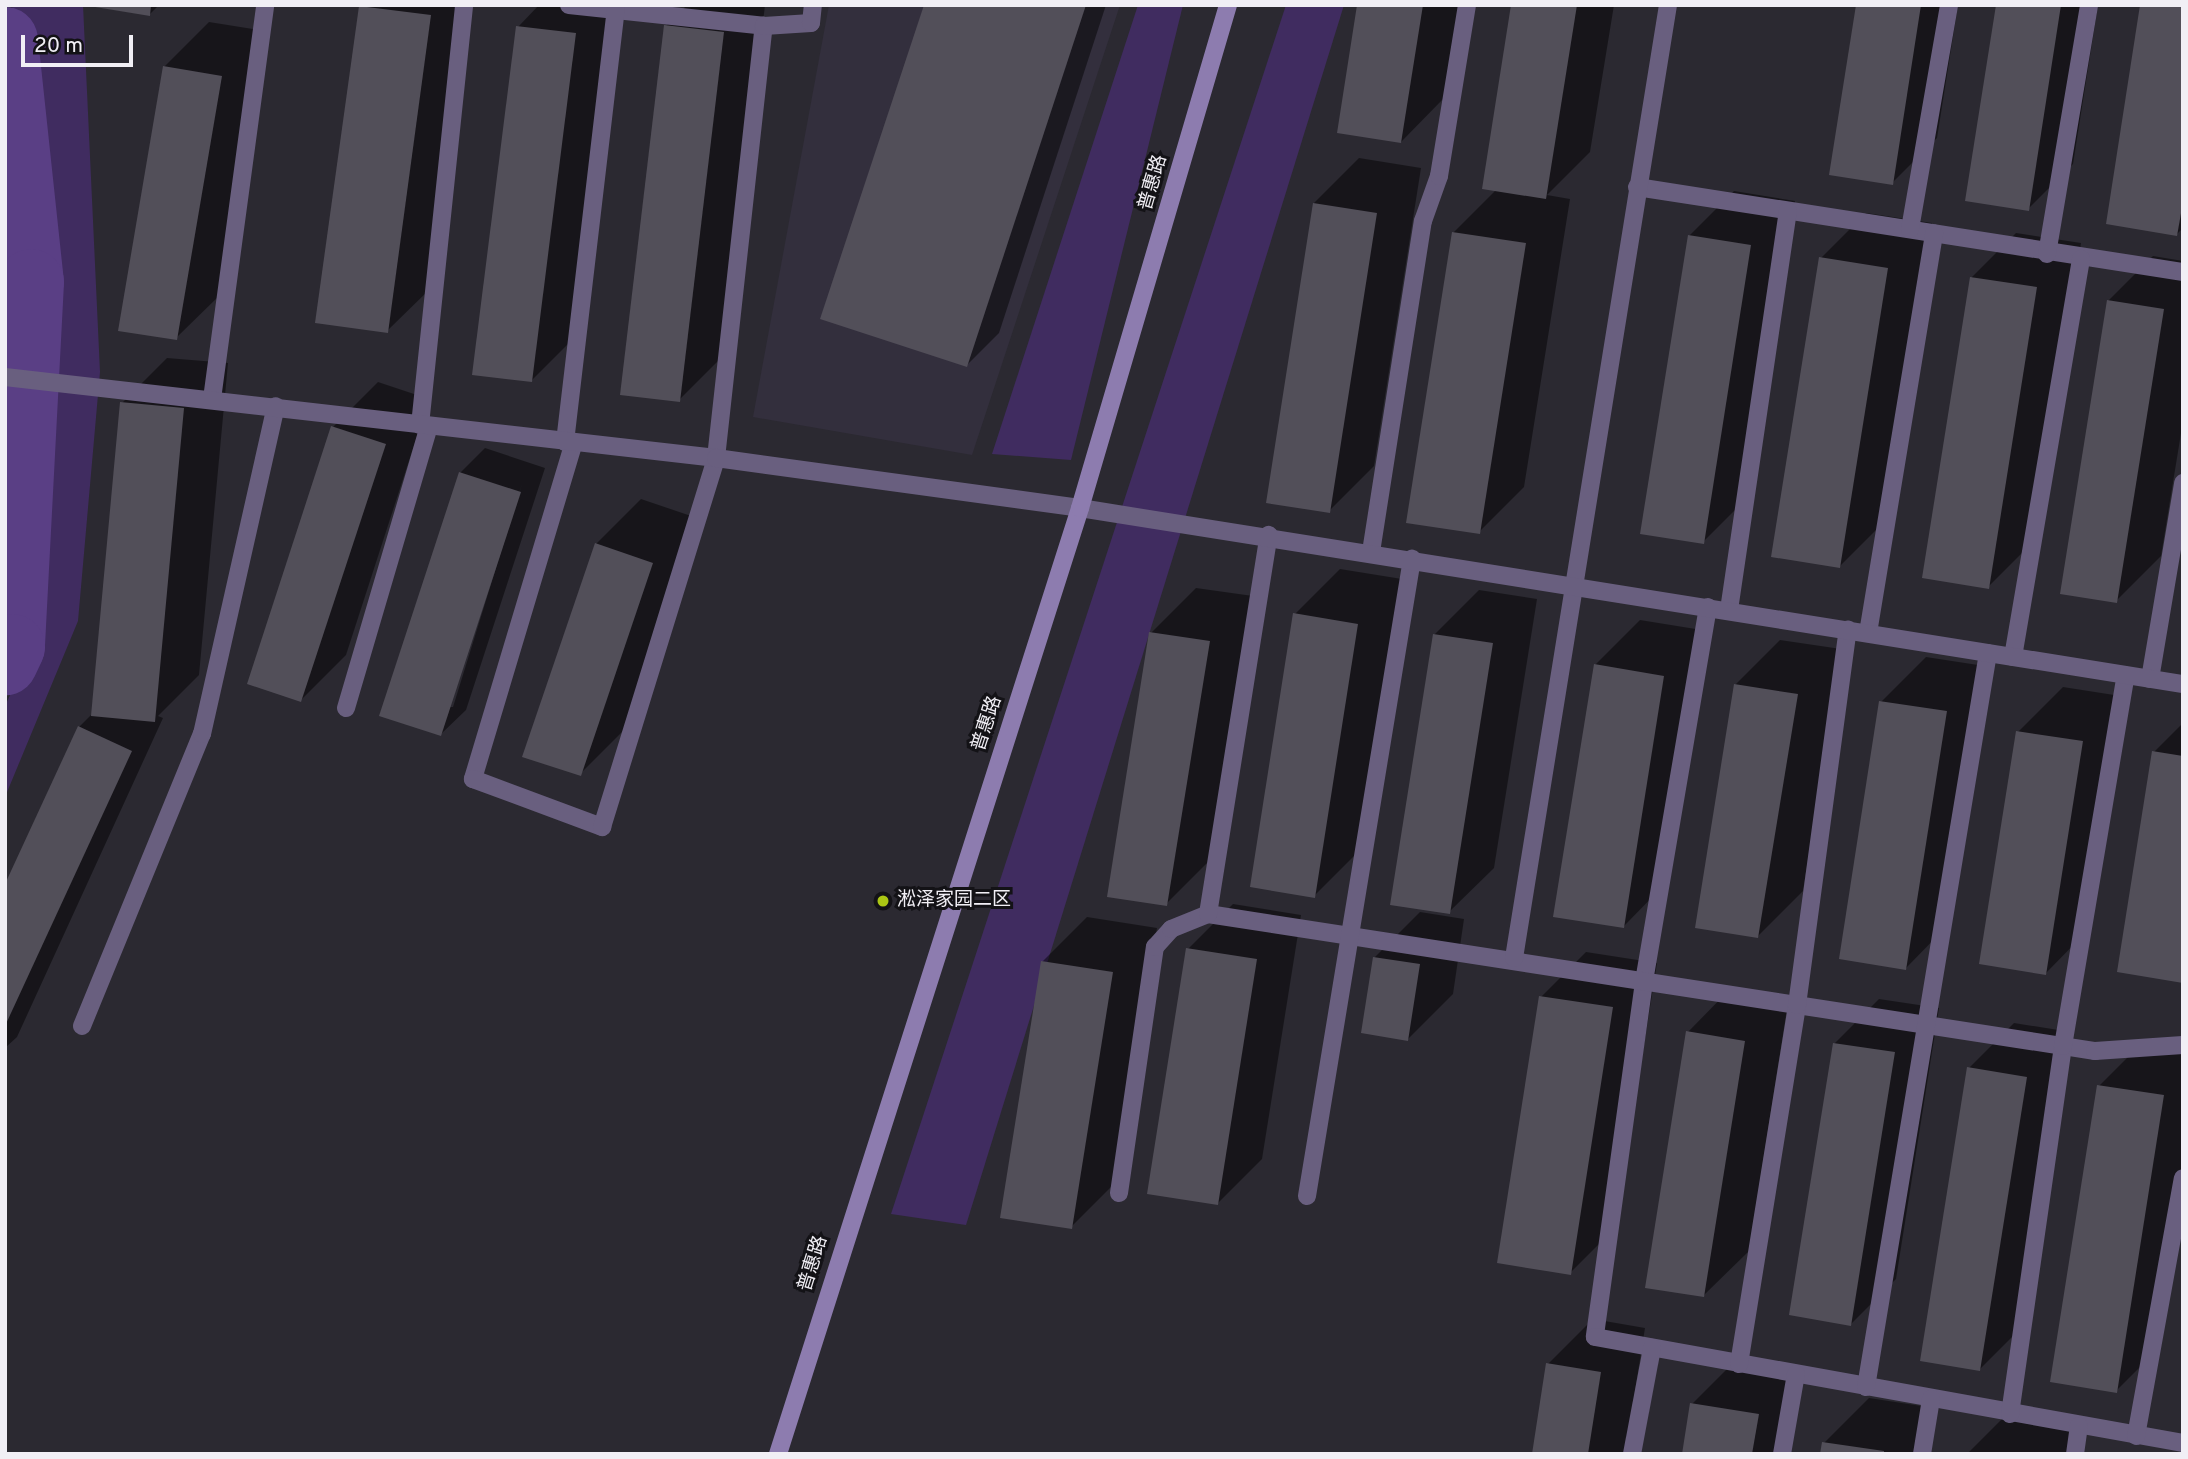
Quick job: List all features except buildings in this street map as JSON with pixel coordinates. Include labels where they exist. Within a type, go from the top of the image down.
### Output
[{"type":"main road","name":"普惠路","points":[[778,1454],[1080,508],[1228,5]]},
{"type":"street","points":[[212,399],[265,5]]},
{"type":"street","points":[[346,708],[425,426],[464,5]]},
{"type":"street","points":[[569,5],[616,10],[643,9],[764,26],[811,23],[813,5]]},
{"type":"street","points":[[1371,552],[1423,221],[1439,176],[1467,5]]},
{"type":"street","points":[[1514,958],[1572,584],[1668,5]]},
{"type":"street","points":[[1910,229],[1949,5]]},
{"type":"street","points":[[2047,254],[2089,5]]},
{"type":"street","points":[[616,10],[570,442],[473,779],[602,827],[716,458],[764,26]]},
{"type":"street","points":[[1637,187],[1910,229],[2047,254],[2183,272]]},
{"type":"street","points":[[1729,610],[1788,211]]},
{"type":"street","points":[[1868,633],[1934,233]]},
{"type":"street","points":[[2013,657],[2081,259]]},
{"type":"street","points":[[5,377],[276,405],[425,426],[716,458],[1080,508],[1269,535],[2183,684]]},
{"type":"street","points":[[82,1026],[202,734],[276,405]]},
{"type":"street","points":[[2150,679],[2183,483]]},
{"type":"street","points":[[1208,914],[1269,535]]},
{"type":"street","points":[[1307,1196],[1412,559]]},
{"type":"street","points":[[1708,607],[1644,982],[1595,1337],[2010,1414],[2183,1443]]},
{"type":"street","points":[[1739,1364],[1797,1005],[1848,629]]},
{"type":"street","points":[[1866,1387],[1988,653]]},
{"type":"street","points":[[2010,1414],[2063,1046],[2126,675]]},
{"type":"street","points":[[1119,1193],[1155,947],[1171,929],[1208,914],[1350,939],[1514,958],[1644,982],[2095,1051],[2183,1045]]},
{"type":"street","points":[[2136,1436],[2183,1178]]},
{"type":"street","points":[[1632,1454],[1652,1348]]},
{"type":"street","points":[[1782,1454],[1796,1374]]},
{"type":"street","points":[[1922,1454],[1931,1399]]},
{"type":"street","points":[[2074,1454],[2080,1426]]},
{"type":"shaded area","points":[[12,5],[83,5],[100,372],[78,621],[5,797],[5,706],[24,665],[52,327]]},
{"type":"shaded area","points":[[829,5],[1120,5],[972,455],[753,417]]},
{"type":"shaded area","points":[[1138,5],[1183,5],[1071,460],[992,454]]},
{"type":"shaded area","points":[[1286,5],[1344,5],[966,1225],[891,1214]]},
{"type":"waterway","points":[[5,40],[31,282],[12,647],[5,662]]},
{"type":"place","name":"淞泽家园二区","points":[[883,901]]}]
